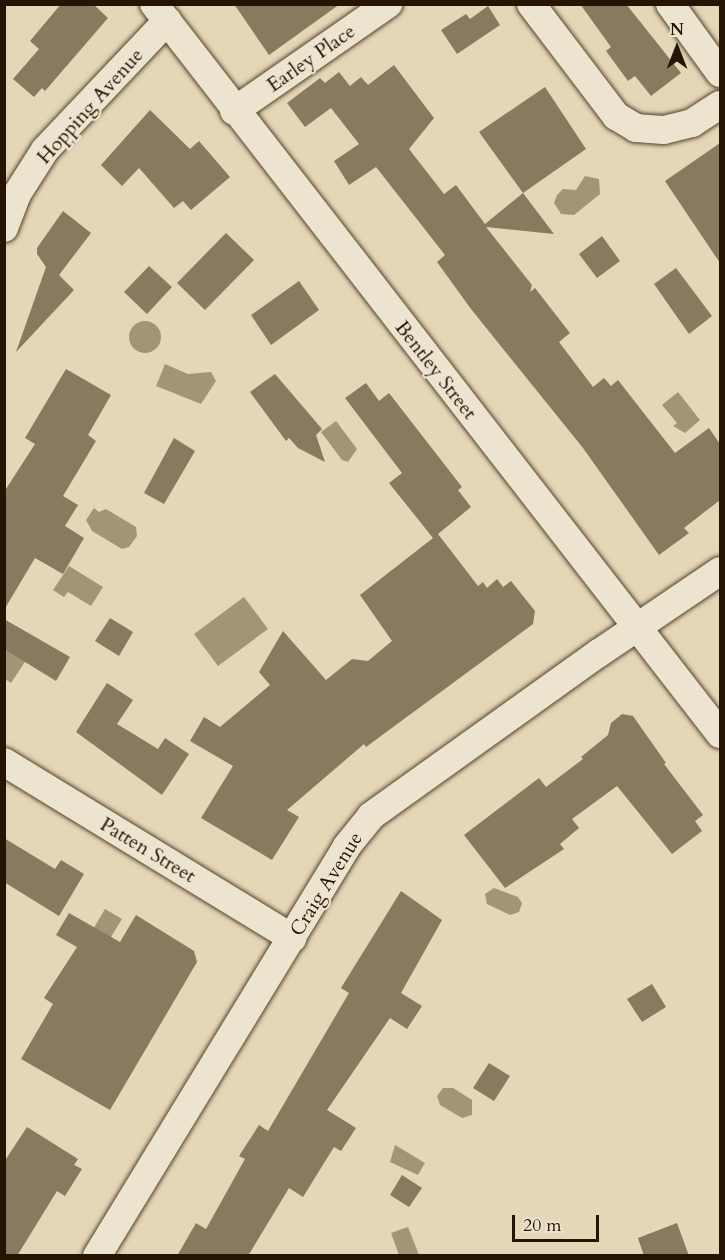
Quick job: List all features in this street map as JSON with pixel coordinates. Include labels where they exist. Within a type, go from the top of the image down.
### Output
[{"type":"street","name":"Earley Place","points":[[234,111],[388,4]]},
{"type":"street","points":[[531,4],[616,116],[636,128],[664,130],[692,123],[720,105]]},
{"type":"street","points":[[670,4],[720,73]]},
{"type":"street","name":"Bentley Street","points":[[160,13],[720,734]]},
{"type":"street","name":"Hopping Avenue","points":[[4,228],[17,194],[45,150],[160,13]]},
{"type":"street","name":"Craig Avenue","points":[[97,1256],[347,846],[371,816],[637,627],[720,572]]},
{"type":"street","name":"Patten Street","points":[[4,762],[292,938]]},
{"type":"shaded area","points":[[585,176],[599,179],[600,194],[574,215],[561,214],[554,203],[557,195],[563,189],[576,190]]},
{"type":"shaded area","points":[[145,321],[156,326],[161,337],[156,348],[145,353],[134,348],[129,337],[134,326]]},
{"type":"shaded area","points":[[165,364],[188,374],[211,372],[216,381],[201,404],[156,386]]},
{"type":"shaded area","points":[[678,392],[700,420],[685,433],[673,426],[677,423],[662,405]]},
{"type":"shaded area","points":[[336,421],[357,449],[348,462],[342,460],[321,432]]},
{"type":"shaded area","points":[[94,508],[99,512],[106,509],[136,527],[137,536],[129,547],[122,549],[92,531],[86,520]]},
{"type":"shaded area","points":[[69,566],[103,587],[91,606],[68,592],[64,597],[53,590]]},
{"type":"shaded area","points":[[244,597],[268,629],[218,666],[194,634]]},
{"type":"shaded area","points":[[14,636],[34,648],[11,683],[5,679],[4,651]]},
{"type":"shaded area","points":[[494,888],[518,897],[522,903],[519,912],[510,915],[487,904],[485,894]]},
{"type":"shaded area","points":[[105,909],[122,919],[100,955],[83,946]]},
{"type":"shaded area","points":[[443,1088],[453,1088],[472,1100],[472,1115],[462,1118],[440,1105],[437,1096]]},
{"type":"shaded area","points":[[395,1145],[425,1163],[418,1175],[390,1162]]},
{"type":"shaded area","points":[[408,1227],[419,1255],[399,1255],[391,1233]]},
{"type":"building","points":[[61,4],[93,4],[108,18],[45,91],[42,88],[34,97],[13,79],[39,49],[30,41]]},
{"type":"building","points":[[234,4],[340,4],[269,55]]},
{"type":"building","points":[[580,4],[626,4],[681,73],[651,96],[635,76],[628,81],[606,51],[611,47]]},
{"type":"building","points":[[488,6],[500,25],[457,54],[441,30],[466,14],[470,19]]},
{"type":"building","points":[[394,65],[434,118],[409,149],[444,194],[456,185],[485,224],[523,193],[554,234],[486,227],[532,285],[530,292],[535,288],[570,333],[559,342],[593,387],[604,378],[611,386],[618,380],[675,453],[709,428],[720,444],[720,500],[684,528],[689,533],[659,555],[583,448],[471,309],[437,262],[445,255],[376,167],[349,185],[334,161],[359,144],[331,108],[305,127],[287,103],[320,78],[325,83],[339,72],[350,86],[361,77],[368,85]]},
{"type":"building","points":[[545,87],[586,149],[523,193],[479,132]]},
{"type":"building","points":[[150,110],[190,149],[199,141],[230,177],[191,210],[183,201],[174,208],[139,168],[122,186],[101,165]]},
{"type":"building","points":[[720,143],[720,263],[665,181]]},
{"type":"building","points":[[63,211],[91,233],[59,275],[74,290],[16,352],[46,267],[37,254],[37,248]]},
{"type":"building","points":[[226,233],[254,260],[205,310],[177,283]]},
{"type":"building","points":[[602,236],[620,261],[597,278],[579,254]]},
{"type":"building","points":[[149,266],[172,287],[147,314],[124,292]]},
{"type":"building","points":[[676,268],[712,316],[689,334],[654,284]]},
{"type":"building","points":[[299,281],[319,310],[271,345],[251,315]]},
{"type":"building","points":[[66,369],[111,395],[88,435],[96,441],[63,496],[78,505],[65,526],[84,538],[63,574],[35,558],[4,610],[4,492],[35,444],[25,438]]},
{"type":"building","points":[[275,374],[322,429],[316,435],[325,462],[298,448],[289,438],[286,441],[250,392]]},
{"type":"building","points":[[366,383],[379,401],[389,393],[462,487],[458,490],[471,507],[438,534],[478,586],[483,582],[487,588],[497,579],[503,587],[511,581],[535,611],[533,624],[366,747],[364,744],[287,810],[299,817],[272,860],[201,818],[233,766],[190,741],[204,717],[220,727],[270,685],[259,672],[283,631],[326,680],[352,659],[368,661],[392,641],[360,595],[433,538],[389,483],[402,473],[345,398]]},
{"type":"building","points":[[174,438],[195,451],[164,504],[144,493]]},
{"type":"building","points":[[110,618],[133,632],[119,656],[95,641]]},
{"type":"building","points":[[4,619],[70,657],[56,681],[4,649]]},
{"type":"building","points":[[107,683],[133,700],[117,724],[158,749],[165,738],[189,754],[162,795],[76,732]]},
{"type":"building","points":[[622,714],[633,716],[666,763],[664,764],[703,815],[695,821],[702,831],[672,854],[617,786],[572,819],[579,828],[560,844],[564,849],[505,888],[464,835],[539,778],[546,787],[583,759],[581,757],[608,735],[611,723]]},
{"type":"building","points":[[4,838],[55,869],[61,860],[84,874],[59,916],[4,882]]},
{"type":"building","points":[[401,891],[442,920],[401,993],[422,1006],[407,1029],[390,1018],[327,1110],[356,1128],[341,1151],[334,1147],[303,1197],[289,1188],[248,1256],[177,1256],[196,1223],[206,1229],[245,1159],[239,1156],[259,1125],[268,1131],[349,993],[341,988]]},
{"type":"building","points":[[69,913],[120,942],[136,915],[194,951],[197,962],[110,1110],[21,1059],[53,1004],[44,998],[77,947],[56,935]]},
{"type":"building","points":[[652,984],[666,1007],[642,1022],[627,999]]},
{"type":"building","points":[[489,1063],[510,1076],[494,1101],[473,1088]]},
{"type":"building","points":[[27,1127],[78,1159],[74,1165],[82,1169],[65,1196],[57,1191],[17,1256],[4,1256],[4,1162]]},
{"type":"building","points":[[402,1175],[422,1188],[409,1207],[390,1195]]},
{"type":"building","points":[[677,1223],[689,1256],[644,1256],[638,1238]]}]
